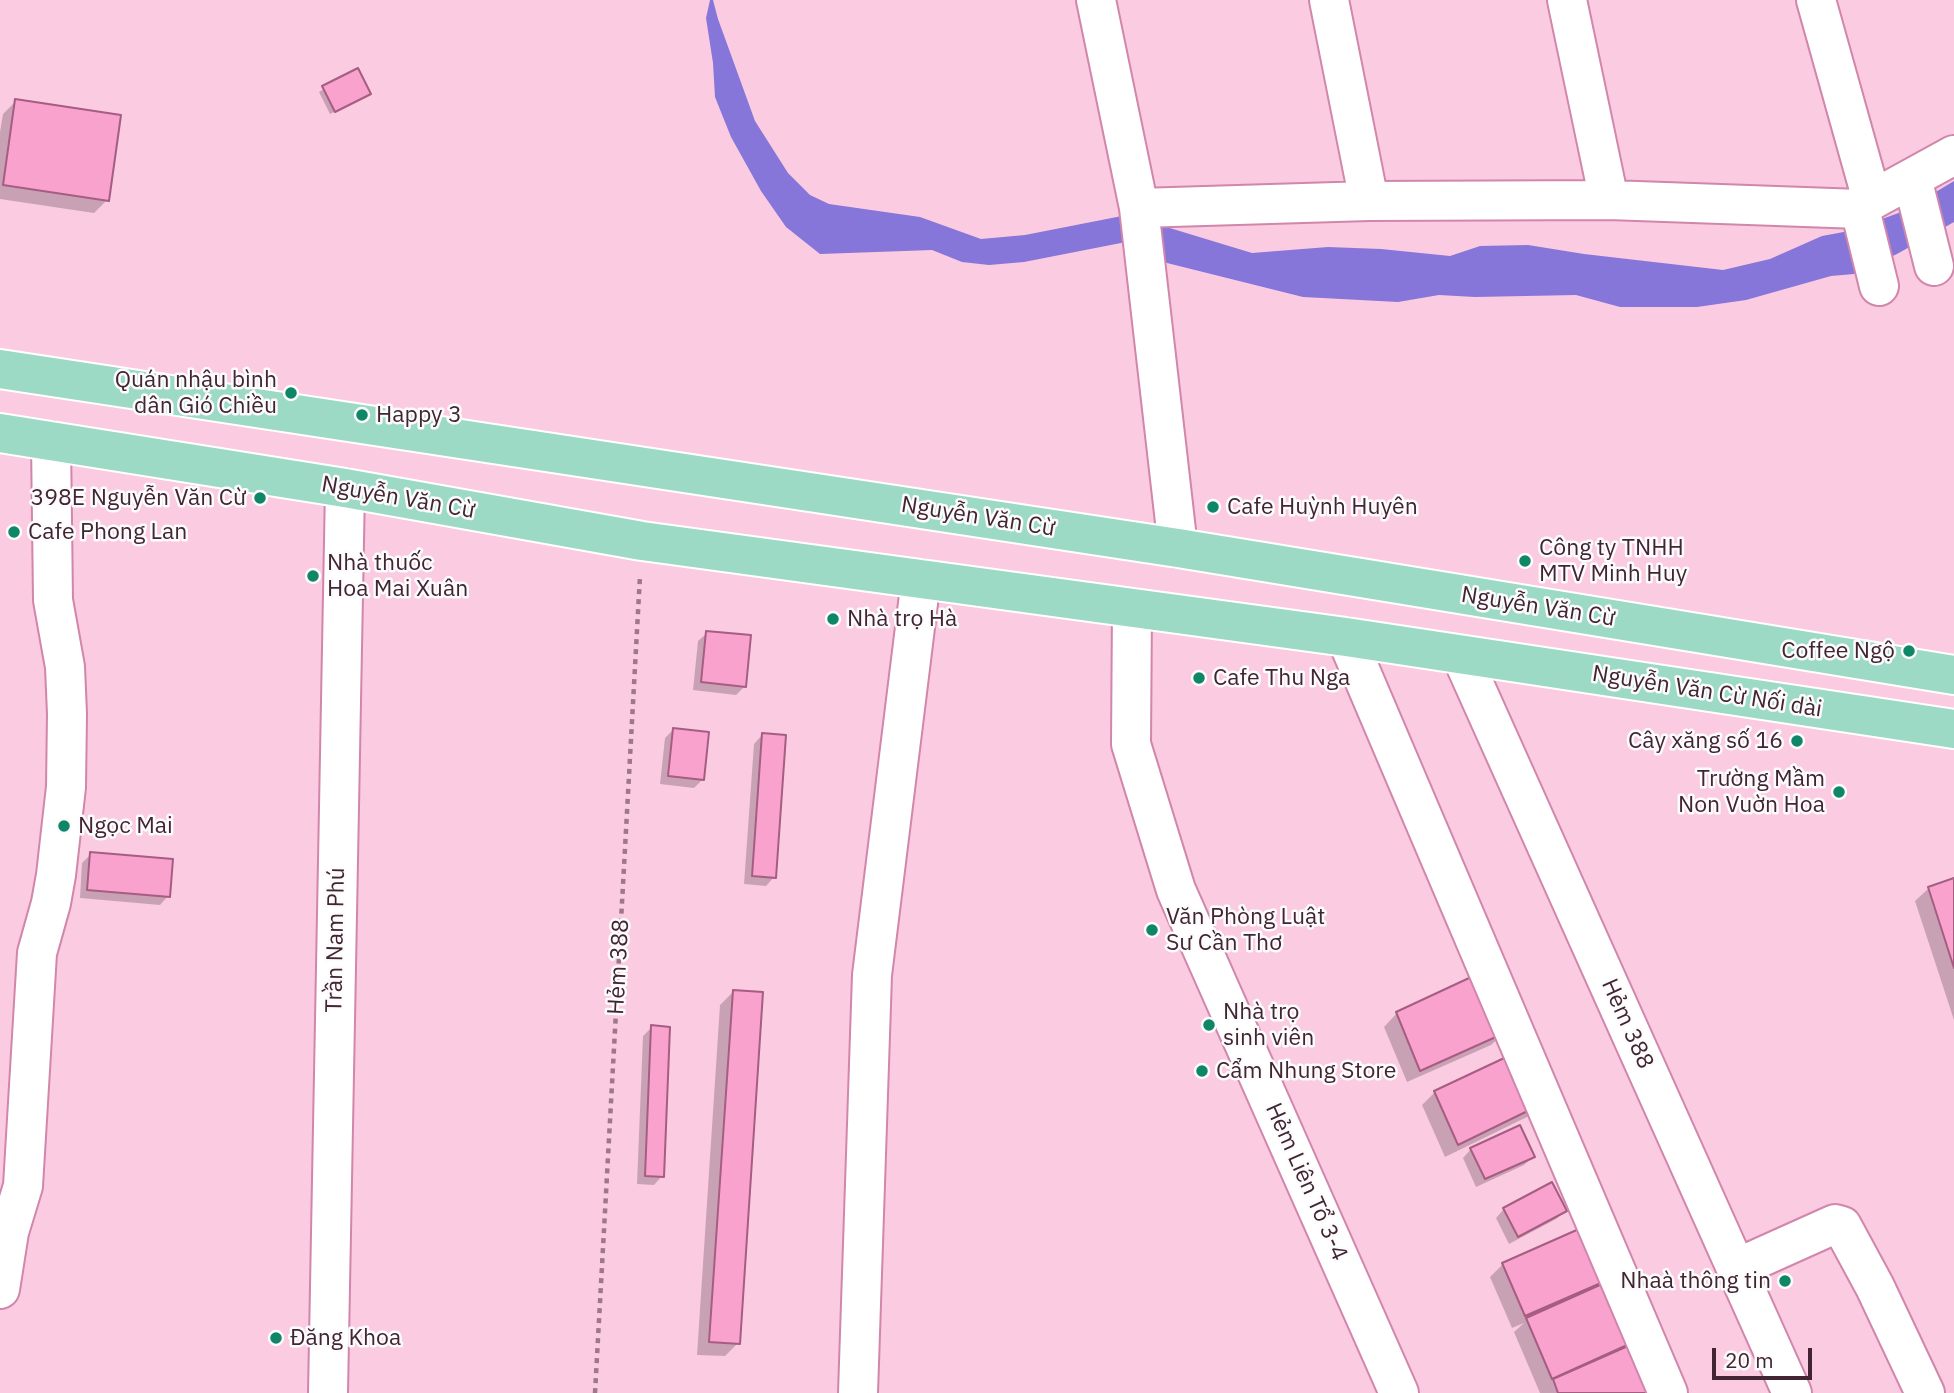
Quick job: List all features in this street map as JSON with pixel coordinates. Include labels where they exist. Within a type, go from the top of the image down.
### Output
[{"type":"main road","name":"Nguyễn Văn Cừ","points":[[0,369],[1178,548],[1954,675]]},
{"type":"main road","name":"Nguyễn Văn Cừ","points":[[0,433],[345,488],[642,541],[1461,655]]},
{"type":"main road","name":"Nguyễn Văn Cừ Nối dài","points":[[1461,655],[1954,729]]},
{"type":"street","points":[[1096,0],[1140,210],[1178,548]]},
{"type":"street","points":[[1329,0],[1370,201]]},
{"type":"street","points":[[1567,0],[1609,200]]},
{"type":"street","points":[[1816,0],[1865,210],[1877,277]]},
{"type":"street","points":[[1140,210],[1370,201],[1609,200],[1865,210],[1914,187],[1954,155]]},
{"type":"street","points":[[1914,187],[1930,253]]},
{"type":"street","points":[[0,1289],[9,1232],[23,1186],[37,953],[56,875],[66,786],[65,667],[53,600],[51,441]]},
{"type":"street","name":"Trần Nam Phú","points":[[328,1393],[345,488]]},
{"type":"street","points":[[858,1393],[872,975],[921,579]]},
{"type":"street","name":"Hẻm Liên Tổ 3-4","points":[[1132,608],[1131,744],[1176,891],[1399,1393]]},
{"type":"street","points":[[1346,637],[1668,1393]]},
{"type":"street","name":"Hẻm 388","points":[[1461,655],[1792,1393]]},
{"type":"street","points":[[1737,1268],[1835,1224],[1842,1226],[1875,1287],[1925,1393]]},
{"type":"path","name":"Hẻm 388","points":[[595,1393],[642,541]]},
{"type":"shaded area","points":[[710,0],[713,0],[755,121],[788,173],[810,195],[829,204],[920,217],[981,239],[1025,235],[1127,215],[1252,253],[1328,247],[1450,256],[1480,246],[1528,245],[1723,270],[1770,259],[1822,236],[1849,231],[1904,211],[1954,181],[1954,222],[1854,274],[1831,276],[1746,300],[1697,307],[1620,307],[1576,295],[1439,295],[1398,302],[1303,297],[1167,263],[1126,242],[1024,262],[989,265],[962,262],[932,250],[820,254],[786,227],[761,191],[731,137],[715,97],[706,18]]},
{"type":"building","points":[[358,68],[371,94],[335,112],[322,86]]},
{"type":"building","points":[[15,99],[121,115],[109,201],[3,185]]},
{"type":"building","points":[[706,631],[751,635],[746,687],[701,682]]},
{"type":"building","points":[[673,728],[709,732],[704,780],[668,776]]},
{"type":"building","points":[[762,733],[786,735],[776,878],[752,876]]},
{"type":"building","points":[[90,852],[173,859],[170,897],[87,890]]},
{"type":"building","points":[[1954,878],[1954,968],[1928,887]]},
{"type":"building","points":[[1482,972],[1507,1032],[1420,1071],[1396,1012]]},
{"type":"building","points":[[733,990],[763,992],[740,1344],[709,1342]]},
{"type":"building","points":[[651,1025],[670,1027],[664,1177],[645,1176]]},
{"type":"building","points":[[1517,1052],[1544,1103],[1458,1145],[1434,1091]]},
{"type":"building","points":[[1520,1125],[1535,1157],[1485,1179],[1470,1148]]},
{"type":"building","points":[[1552,1182],[1567,1211],[1518,1237],[1503,1208]]},
{"type":"building","points":[[1588,1225],[1610,1279],[1525,1316],[1502,1263]]},
{"type":"building","points":[[1611,1280],[1636,1341],[1552,1379],[1526,1318]]},
{"type":"building","points":[[1637,1342],[1657,1393],[1558,1393],[1553,1379]]},
{"type":"place","name":"Quán nhậu bình dân Gió Chiều","points":[[291,393]]},
{"type":"place","name":"Happy 3","points":[[362,415]]},
{"type":"place","name":"398E Nguyễn Văn Cừ","points":[[260,498]]},
{"type":"place","name":"Cafe Huỳnh Huyên","points":[[1213,507]]},
{"type":"place","name":"Cafe Phong Lan","points":[[14,532]]},
{"type":"place","name":"Công ty TNHH MTV Minh Huy","points":[[1525,561]]},
{"type":"place","name":"Nhà thuốc Hoa Mai Xuân","points":[[313,576]]},
{"type":"place","name":"Nhà trọ Hà","points":[[833,619]]},
{"type":"place","name":"Coffee Ngộ","points":[[1909,651]]},
{"type":"place","name":"Cafe Thu Nga","points":[[1199,678]]},
{"type":"place","name":"Cây xăng số 16","points":[[1797,741]]},
{"type":"place","name":"Trường Mầm Non Vuờn Hoa","points":[[1839,792]]},
{"type":"place","name":"Ngọc Mai","points":[[64,826]]},
{"type":"place","name":"Văn Phòng Luật Sư Cần Thơ","points":[[1152,930]]},
{"type":"place","name":"Nhà trọ sinh viên","points":[[1209,1025]]},
{"type":"place","name":"Cẩm Nhung Store","points":[[1202,1071]]},
{"type":"place","name":"Nhaà thông tin","points":[[1785,1281]]},
{"type":"place","name":"Đăng Khoa","points":[[276,1338]]}]
